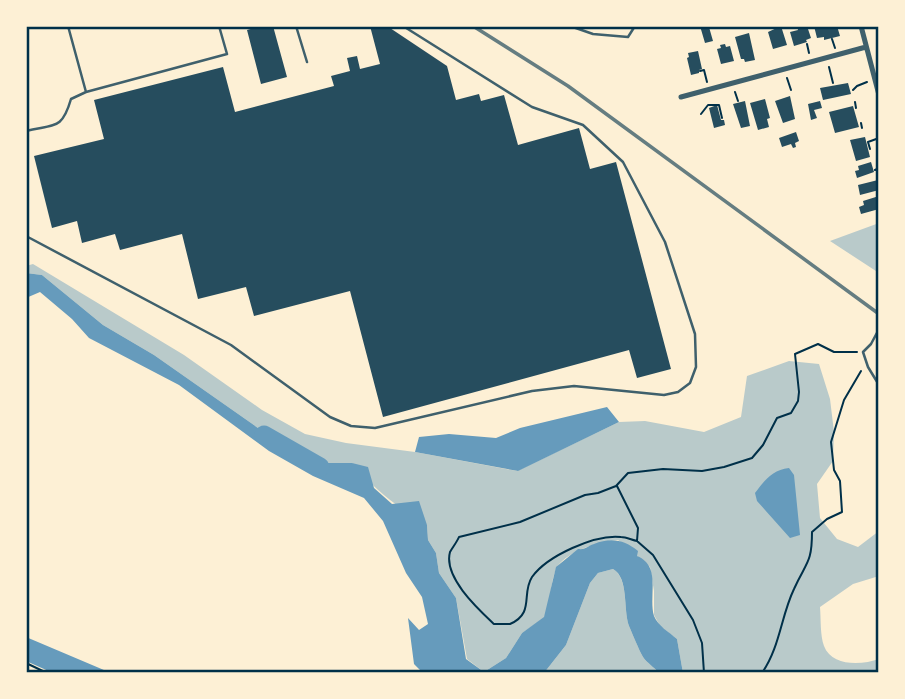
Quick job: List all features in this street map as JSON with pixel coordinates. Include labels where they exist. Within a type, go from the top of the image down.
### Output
[{"type":"street","points":[[861,26],[879,95]]},
{"type":"street","points":[[681,97],[866,47]]},
{"type":"lane","points":[[68,26],[86,92]]},
{"type":"lane","points":[[26,131],[62,122],[67,115],[71,99],[86,92],[227,54],[219,26]]},
{"type":"lane","points":[[296,26],[307,62]]},
{"type":"lane","points":[[26,236],[223,341],[330,417],[351,426],[375,428],[557,387],[574,386],[664,395],[678,392],[690,383],[696,367],[695,334],[665,242],[623,162],[583,125],[532,107],[403,26]]},
{"type":"lane","points":[[570,26],[593,34],[628,37],[635,26]]},
{"type":"lane","points":[[879,329],[863,352],[879,385]]},
{"type":"path","points":[[832,39],[835,48]]},
{"type":"path","points":[[807,44],[810,54]]},
{"type":"path","points":[[829,64],[833,83]]},
{"type":"path","points":[[700,71],[704,70],[707,82]]},
{"type":"path","points":[[787,76],[791,90]]},
{"type":"path","points":[[853,90],[868,82]]},
{"type":"path","points":[[735,90],[738,101]]},
{"type":"path","points":[[708,97],[710,104]]},
{"type":"path","points":[[855,102],[856,108]]},
{"type":"path","points":[[701,114],[710,104],[719,104],[722,118]]},
{"type":"path","points":[[861,123],[862,128]]},
{"type":"path","points":[[870,149],[868,142],[879,138]]},
{"type":"path","points":[[875,170],[879,168]]},
{"type":"path","points":[[878,177],[879,182]]},
{"type":"path","points":[[704,672],[702,643],[693,620],[653,555],[637,541],[621,537],[597,539],[547,561],[531,579],[523,613],[510,624],[494,624],[472,603],[452,573],[450,553],[459,537],[520,522],[585,495],[616,486],[628,473],[663,469],[702,471],[752,458],[763,445],[777,418],[791,413],[797,401],[799,392],[795,354],[818,344],[834,352],[863,352]]},
{"type":"path","points":[[762,673],[779,639],[793,590],[812,556],[813,532],[827,519],[842,512],[840,481],[834,470],[831,442],[844,400],[861,371],[868,367]]},
{"type":"path","points":[[616,486],[638,528],[637,541]]},
{"type":"path","points":[[26,663],[47,673]]},
{"type":"shaded area","points":[[879,223],[879,273],[830,241]]},
{"type":"shaded area","points":[[33,264],[184,355],[262,410],[305,434],[517,471],[619,422],[645,421],[704,432],[741,417],[747,376],[789,361],[819,364],[830,399],[834,432],[833,461],[817,484],[820,518],[837,539],[858,547],[879,531],[879,576],[853,584],[820,607],[821,632],[824,646],[834,658],[848,663],[879,659],[879,673],[683,673],[677,639],[660,626],[654,615],[650,567],[618,540],[583,548],[560,563],[554,575],[544,618],[522,633],[506,658],[484,672],[467,659],[456,598],[439,573],[436,553],[428,540],[427,525],[387,497],[352,463],[327,463],[295,454],[154,355],[103,325],[42,275],[26,273],[26,266]]},
{"type":"shaded area","points":[[613,569],[621,580],[627,619],[637,646],[659,673],[544,673],[566,645],[590,583],[598,573]]},
{"type":"water","points":[[26,273],[42,275],[103,325],[154,355],[295,454],[327,463],[352,463],[368,467],[374,488],[392,504],[419,501],[427,525],[428,540],[436,553],[439,573],[456,598],[466,659],[484,672],[506,658],[522,633],[544,617],[556,567],[578,549],[612,540],[633,547],[638,551],[637,556],[649,567],[653,582],[654,616],[661,626],[677,639],[683,673],[659,673],[643,657],[627,619],[624,587],[618,573],[613,569],[598,573],[590,583],[566,645],[544,673],[423,673],[414,664],[408,618],[419,630],[428,624],[422,597],[406,573],[383,521],[364,498],[313,476],[269,451],[179,385],[89,338],[72,319],[40,292],[26,298]]},
{"type":"water","points":[[607,407],[619,422],[518,471],[415,452],[419,437],[449,434],[496,438],[520,428]]},
{"type":"water","points":[[789,468],[794,475],[800,535],[790,538],[757,501],[755,493],[773,473]]},
{"type":"water","points":[[26,637],[111,673],[53,673],[26,661]]},
{"type":"building","points":[[273,26],[287,77],[261,84],[247,30]]},
{"type":"building","points":[[370,26],[387,26],[447,66],[456,100],[479,94],[481,101],[504,95],[518,145],[579,128],[590,169],[616,162],[671,369],[637,378],[629,350],[383,417],[350,291],[254,316],[246,287],[198,299],[182,234],[120,250],[115,234],[82,243],[77,221],[52,228],[34,156],[104,139],[94,100],[223,67],[235,112],[334,86],[331,76],[350,71],[347,58],[357,56],[360,69],[380,64]]},
{"type":"building","points":[[700,26],[709,27],[713,41],[705,43]]},
{"type":"building","points":[[781,26],[787,45],[773,49],[768,32]]},
{"type":"building","points":[[797,26],[807,26],[811,38],[794,46],[790,32],[798,30]]},
{"type":"building","points":[[814,26],[837,26],[840,36],[824,40],[824,37],[817,38]]},
{"type":"building","points":[[749,33],[755,60],[745,62],[741,59],[735,37]]},
{"type":"building","points":[[725,44],[726,47],[730,46],[734,61],[721,64],[717,49]]},
{"type":"building","points":[[698,51],[702,69],[691,75],[688,53]]},
{"type":"building","points":[[848,83],[851,94],[823,100],[820,88]]},
{"type":"building","points":[[790,96],[795,119],[783,123],[775,101]]},
{"type":"building","points":[[765,99],[770,118],[767,119],[769,127],[758,130],[750,103]]},
{"type":"building","points":[[745,101],[750,126],[741,128],[733,104]]},
{"type":"building","points":[[820,101],[822,108],[814,110],[817,118],[811,120],[808,104]]},
{"type":"building","points":[[717,105],[725,125],[714,128],[709,108]]},
{"type":"building","points":[[853,106],[859,127],[835,133],[829,112]]},
{"type":"building","points":[[796,132],[799,141],[795,143],[796,147],[793,148],[791,144],[782,147],[779,138]]},
{"type":"building","points":[[865,137],[870,157],[856,161],[850,140]]},
{"type":"building","points":[[871,162],[874,172],[857,178],[855,171],[859,170],[858,166]]},
{"type":"building","points":[[878,180],[879,190],[860,195],[858,185]]},
{"type":"building","points":[[879,196],[879,209],[861,214],[859,207],[864,205],[863,201]]},
{"type":"waterway","points":[[264,435],[320,467]]},
{"type":"railway","points":[[473,26],[568,86],[879,314]]}]
